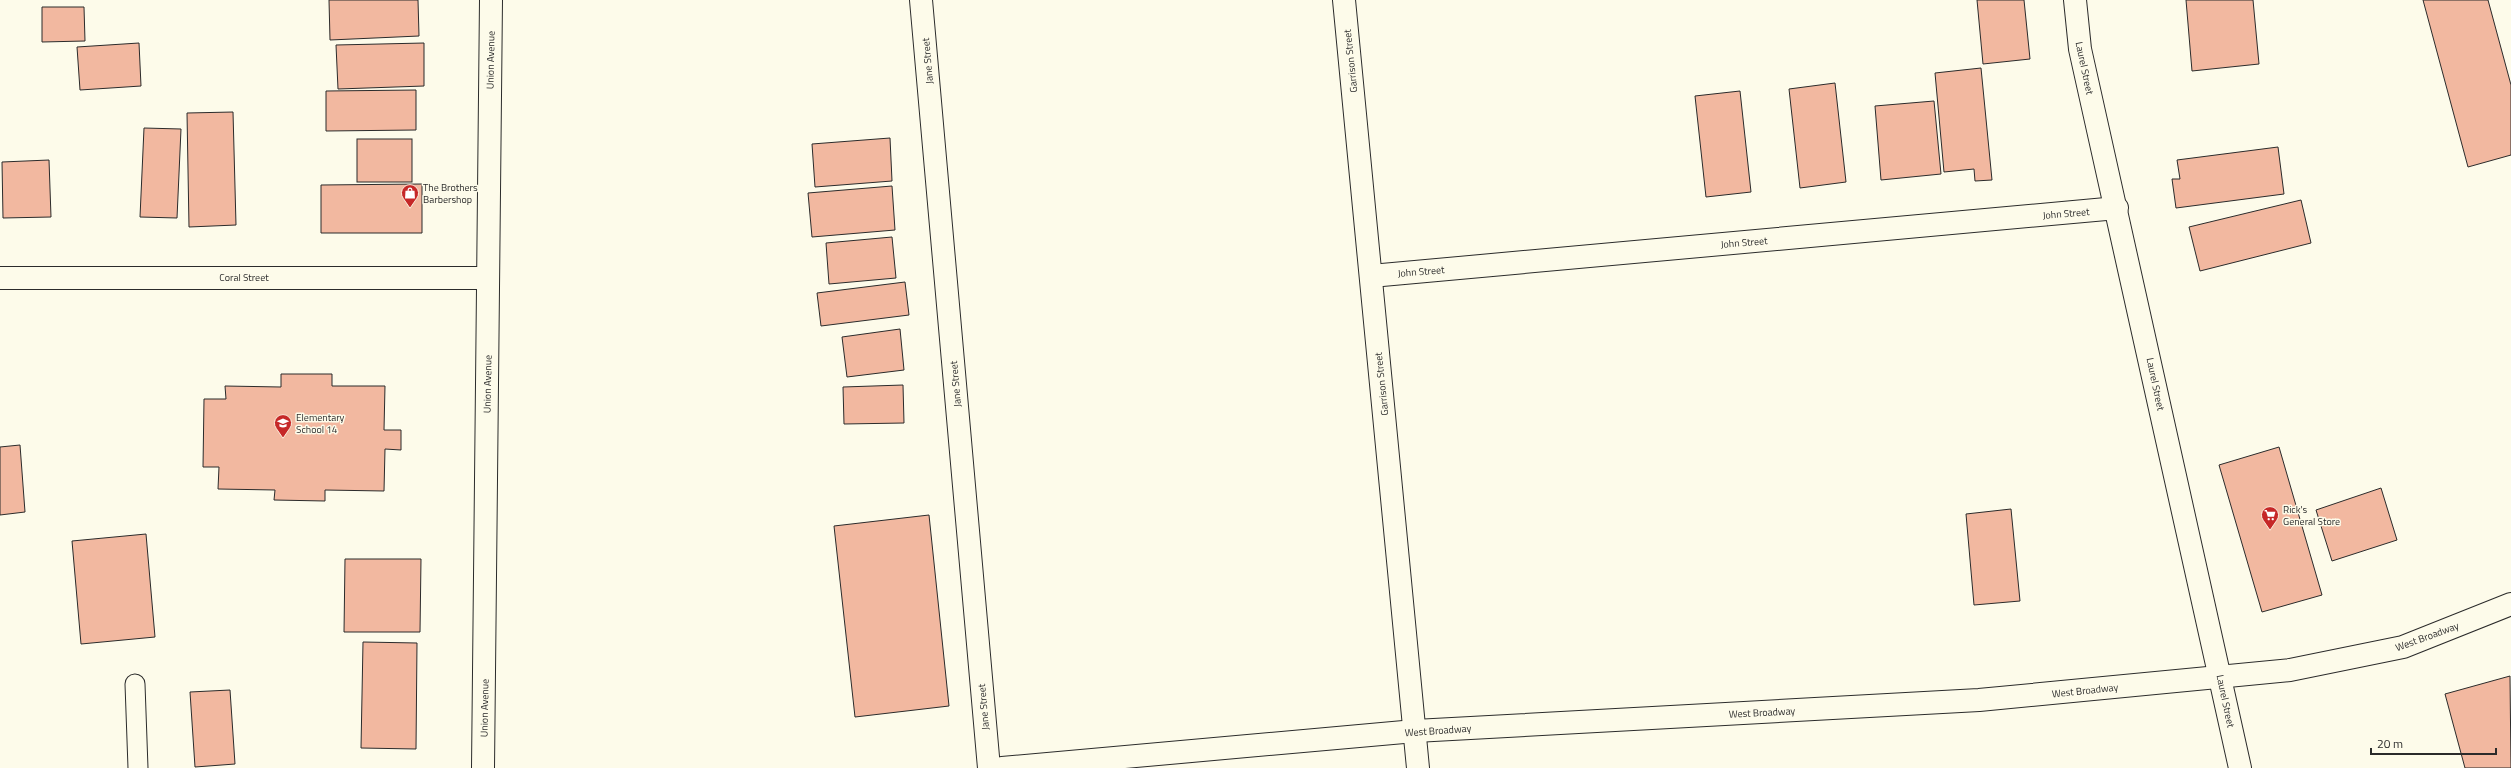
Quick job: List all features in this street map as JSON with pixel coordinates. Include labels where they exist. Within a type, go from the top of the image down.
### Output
[{"type":"street","name":"Union Avenue","points":[[483,768],[491,0]]},
{"type":"street","name":"Jane Street","points":[[921,0],[989,768]]},
{"type":"street","name":"Garrison Street","points":[[1344,0],[1418,768]]},
{"type":"street","name":"Laurel Street","points":[[2076,0],[2080,49],[2117,208],[2240,768]]},
{"type":"street","name":"John Street","points":[[1371,276],[2117,208]]},
{"type":"street","name":"Coral Street","points":[[0,278],[488,278]]},
{"type":"street","name":"West Broadway","points":[[1002,768],[1415,732],[1979,700],[2290,670],[2403,646],[2511,604]]},
{"type":"lane","points":[[135,684],[138,768]]},
{"type":"building","points":[[329,0],[418,0],[419,36],[330,40]]},
{"type":"building","points":[[1977,0],[2024,0],[2030,59],[1983,64]]},
{"type":"building","points":[[2186,0],[2253,0],[2259,64],[2192,71]]},
{"type":"building","points":[[2423,0],[2488,0],[2511,85],[2511,155],[2468,167]]},
{"type":"building","points":[[42,7],[84,7],[85,41],[42,42]]},
{"type":"building","points":[[139,43],[141,86],[80,90],[77,47]]},
{"type":"building","points":[[424,43],[424,86],[338,89],[336,45]]},
{"type":"building","points":[[1981,68],[1992,180],[1975,181],[1974,169],[1944,172],[1935,73]]},
{"type":"building","points":[[1835,83],[1846,182],[1800,188],[1789,89]]},
{"type":"building","points":[[416,90],[416,130],[326,131],[326,91]]},
{"type":"building","points":[[1740,91],[1751,192],[1706,197],[1695,96]]},
{"type":"building","points":[[1934,101],[1941,174],[1881,180],[1875,106]]},
{"type":"building","points":[[233,112],[236,225],[189,227],[187,113]]},
{"type":"building","points":[[144,128],[181,129],[177,218],[140,217]]},
{"type":"building","points":[[890,138],[892,181],[815,187],[812,144]]},
{"type":"building","points":[[357,139],[412,139],[412,182],[357,182]]},
{"type":"building","points":[[2278,147],[2284,194],[2176,208],[2172,179],[2180,179],[2177,160]]},
{"type":"building","points":[[49,160],[51,217],[3,218],[2,162]]},
{"type":"building","points":[[422,184],[422,233],[321,233],[321,185]]},
{"type":"building","points":[[892,186],[895,230],[812,237],[808,193]]},
{"type":"building","points":[[2301,200],[2311,243],[2200,271],[2189,227]]},
{"type":"building","points":[[892,237],[896,278],[829,284],[826,243]]},
{"type":"building","points":[[905,282],[909,315],[821,326],[817,293]]},
{"type":"building","points":[[900,329],[904,370],[847,377],[842,337]]},
{"type":"building","points":[[281,374],[332,374],[332,386],[385,386],[384,430],[401,430],[401,450],[385,449],[384,491],[325,490],[325,501],[274,500],[275,490],[218,489],[219,467],[203,467],[204,399],[226,399],[225,386],[281,387]]},
{"type":"building","points":[[903,385],[904,423],[844,424],[843,387]]},
{"type":"building","points":[[20,445],[25,512],[0,515],[0,447]]},
{"type":"building","name":"Rick's General Store","points":[[2279,447],[2322,595],[2262,612],[2219,465]]},
{"type":"building","points":[[2381,488],[2397,540],[2332,561],[2316,510]]},
{"type":"building","points":[[2011,509],[2020,601],[1974,605],[1966,514]]},
{"type":"building","points":[[929,515],[949,706],[855,717],[834,526]]},
{"type":"building","points":[[146,534],[155,637],[81,644],[72,541]]},
{"type":"building","points":[[345,559],[421,559],[420,632],[344,632]]},
{"type":"building","points":[[363,642],[417,643],[416,749],[361,748]]},
{"type":"building","points":[[2510,676],[2511,768],[2465,768],[2445,694]]},
{"type":"building","points":[[230,690],[235,764],[195,767],[190,692]]},
{"type":"place","name":"The Brothers Barbershop","points":[[410,208]]},
{"type":"place","name":"Elementary School 14","points":[[283,438]]},
{"type":"place","name":"Rick's General Store","points":[[2270,530]]}]
